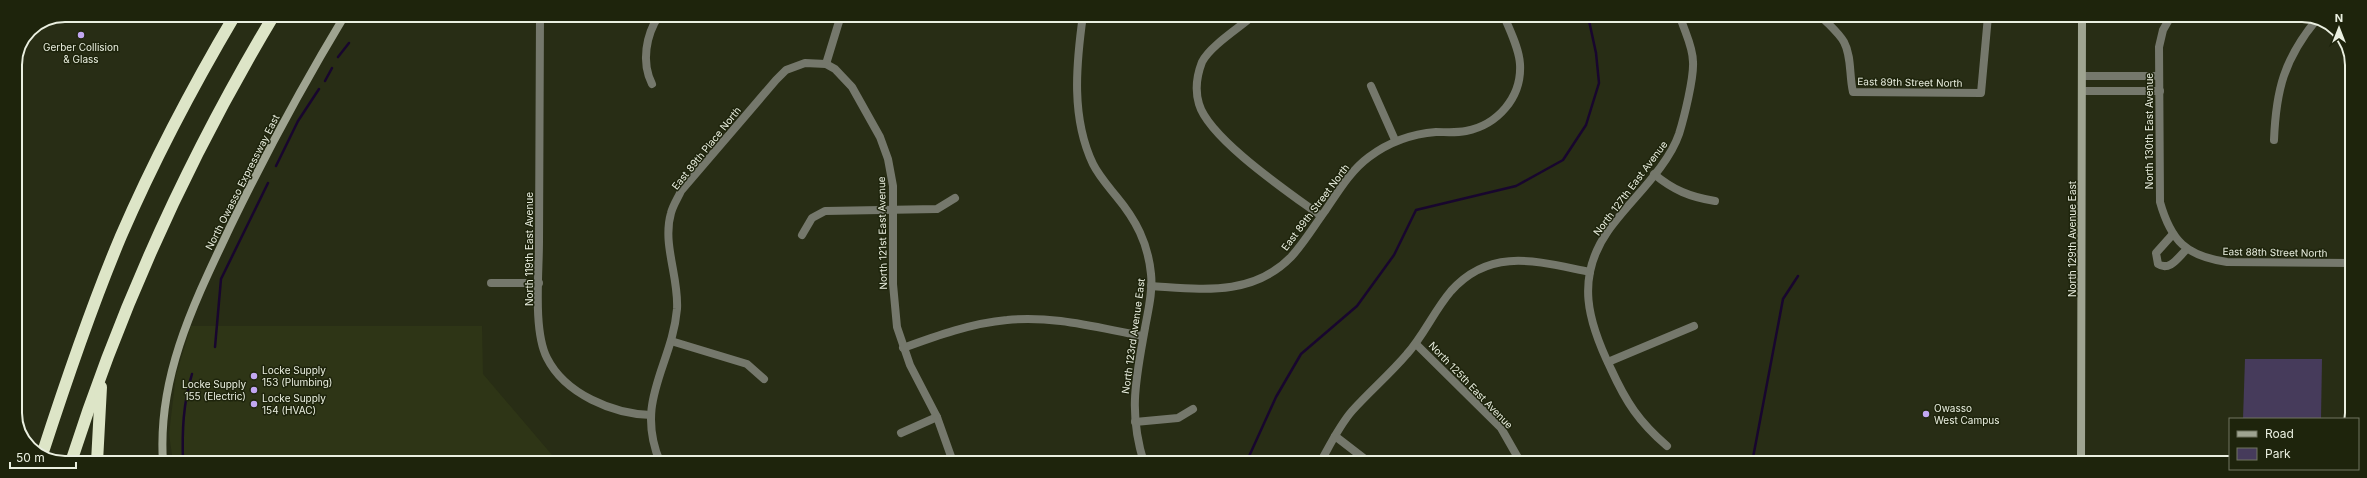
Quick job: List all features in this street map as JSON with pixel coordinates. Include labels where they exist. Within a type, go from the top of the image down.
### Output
[{"type":"highway","points":[[44,450],[72,362],[122,235],[192,91],[231,22]]},
{"type":"highway","points":[[73,456],[101,374],[134,292],[171,210],[218,115],[270,22]]},
{"type":"highway","points":[[97,456],[101,374]]},
{"type":"street","name":"North Owasso Expressway East","points":[[163,456],[161,437],[164,398],[172,364],[200,289],[258,168],[341,22]]},
{"type":"street","name":"North 119th East Avenue","points":[[540,22],[539,332],[542,345],[556,372],[567,383],[602,405],[623,412],[651,415]]},
{"type":"street","points":[[652,84],[648,76],[648,38],[656,22]]},
{"type":"street","points":[[826,64],[839,22]]},
{"type":"street","name":"North 123rd Avenue East","points":[[1082,22],[1079,44],[1078,84],[1080,128],[1093,165],[1132,216],[1143,236],[1149,258],[1151,286],[1144,336],[1135,379],[1135,422],[1143,456]]},
{"type":"street","points":[[1247,22],[1212,50],[1203,61],[1198,74],[1197,91],[1199,105],[1216,130],[1254,165],[1321,216]]},
{"type":"street","name":"East 89th Street North","points":[[1151,286],[1213,290],[1252,284],[1277,269],[1290,258],[1357,168],[1368,157],[1394,140],[1422,134],[1464,131],[1492,121],[1505,108],[1515,92],[1518,83],[1520,64],[1518,54],[1506,22]]},
{"type":"street","name":"North 127th East Avenue","points":[[1667,446],[1636,416],[1608,362],[1589,317],[1588,296],[1590,272],[1597,251],[1607,232],[1654,174],[1674,146],[1679,134],[1693,72],[1691,49],[1682,22]]},
{"type":"street","name":"East 89th Street North","points":[[1827,22],[1844,42],[1850,59],[1850,79],[1853,92],[1981,93],[1987,22]]},
{"type":"street","name":"North 129th Avenue East","points":[[2081,456],[2082,22]]},
{"type":"street","name":"North 130th East Avenue","points":[[2167,22],[2163,30],[2159,47],[2160,202],[2166,223],[2183,246]]},
{"type":"street","points":[[2274,140],[2275,108],[2281,81],[2291,55],[2313,24]]},
{"type":"street","name":"East 89th Place North","points":[[658,456],[654,447],[651,415],[655,387],[671,341],[677,309],[668,226],[671,212],[681,191],[786,70],[805,63],[826,64]]},
{"type":"street","name":"North 121st East Avenue","points":[[826,64],[835,69],[852,86],[880,137],[891,173],[894,306],[897,327],[904,348],[937,416],[951,456]]},
{"type":"street","points":[[2082,76],[2159,76]]},
{"type":"street","points":[[1371,86],[1394,140]]},
{"type":"street","points":[[2082,91],[2160,92]]},
{"type":"street","points":[[1654,174],[1676,191],[1690,197],[1715,201]]},
{"type":"street","points":[[802,235],[812,218],[825,211],[937,209],[954,198]]},
{"type":"street","points":[[2173,234],[2156,252],[2157,263],[2162,266],[2169,266],[2183,246]]},
{"type":"street","name":"East 88th Street North","points":[[2183,246],[2199,256],[2227,262],[2345,263]]},
{"type":"street","points":[[1324,456],[1335,436],[1352,412],[1416,344],[1451,292],[1471,274],[1496,263],[1519,260],[1534,260],[1590,272]]},
{"type":"street","points":[[491,283],[539,283]]},
{"type":"street","points":[[904,348],[980,324],[1008,319],[1074,322],[1144,336]]},
{"type":"street","points":[[1608,362],[1694,326]]},
{"type":"street","points":[[671,341],[747,364],[764,379]]},
{"type":"street","name":"North 125th East Avenue","points":[[1416,344],[1501,428],[1518,456]]},
{"type":"street","points":[[1135,422],[1178,418],[1193,409]]},
{"type":"street","points":[[901,433],[937,416]]},
{"type":"street","points":[[1335,436],[1361,456]]},
{"type":"shaded area","points":[[191,326],[482,326],[483,374],[553,456],[172,456],[169,434],[176,375]]},
{"type":"green space","points":[[2245,359],[2322,359],[2321,418],[2243,418]]},
{"type":"waterway","points":[[1249,456],[1276,397],[1301,354],[1357,306],[1394,255],[1416,210],[1516,186],[1563,160],[1586,125],[1599,83],[1596,53],[1589,22]]},
{"type":"waterway","points":[[338,57],[349,43]]},
{"type":"waterway","points":[[325,81],[332,68]]},
{"type":"waterway","points":[[276,166],[298,121],[319,89]]},
{"type":"waterway","points":[[215,347],[221,279],[268,183]]},
{"type":"waterway","points":[[1753,456],[1783,299],[1798,276]]},
{"type":"waterway","points":[[183,456],[184,418],[192,374]]},
{"type":"place","name":"Gerber Collision & Glass","points":[[81,35]]},
{"type":"place","name":"Locke Supply 153 (Plumbing)","points":[[254,376]]},
{"type":"place","name":"Locke Supply 155 (Electric)","points":[[254,390]]},
{"type":"place","name":"Locke Supply 154 (HVAC)","points":[[254,404]]},
{"type":"place","name":"Owasso West Campus","points":[[1926,414]]}]
